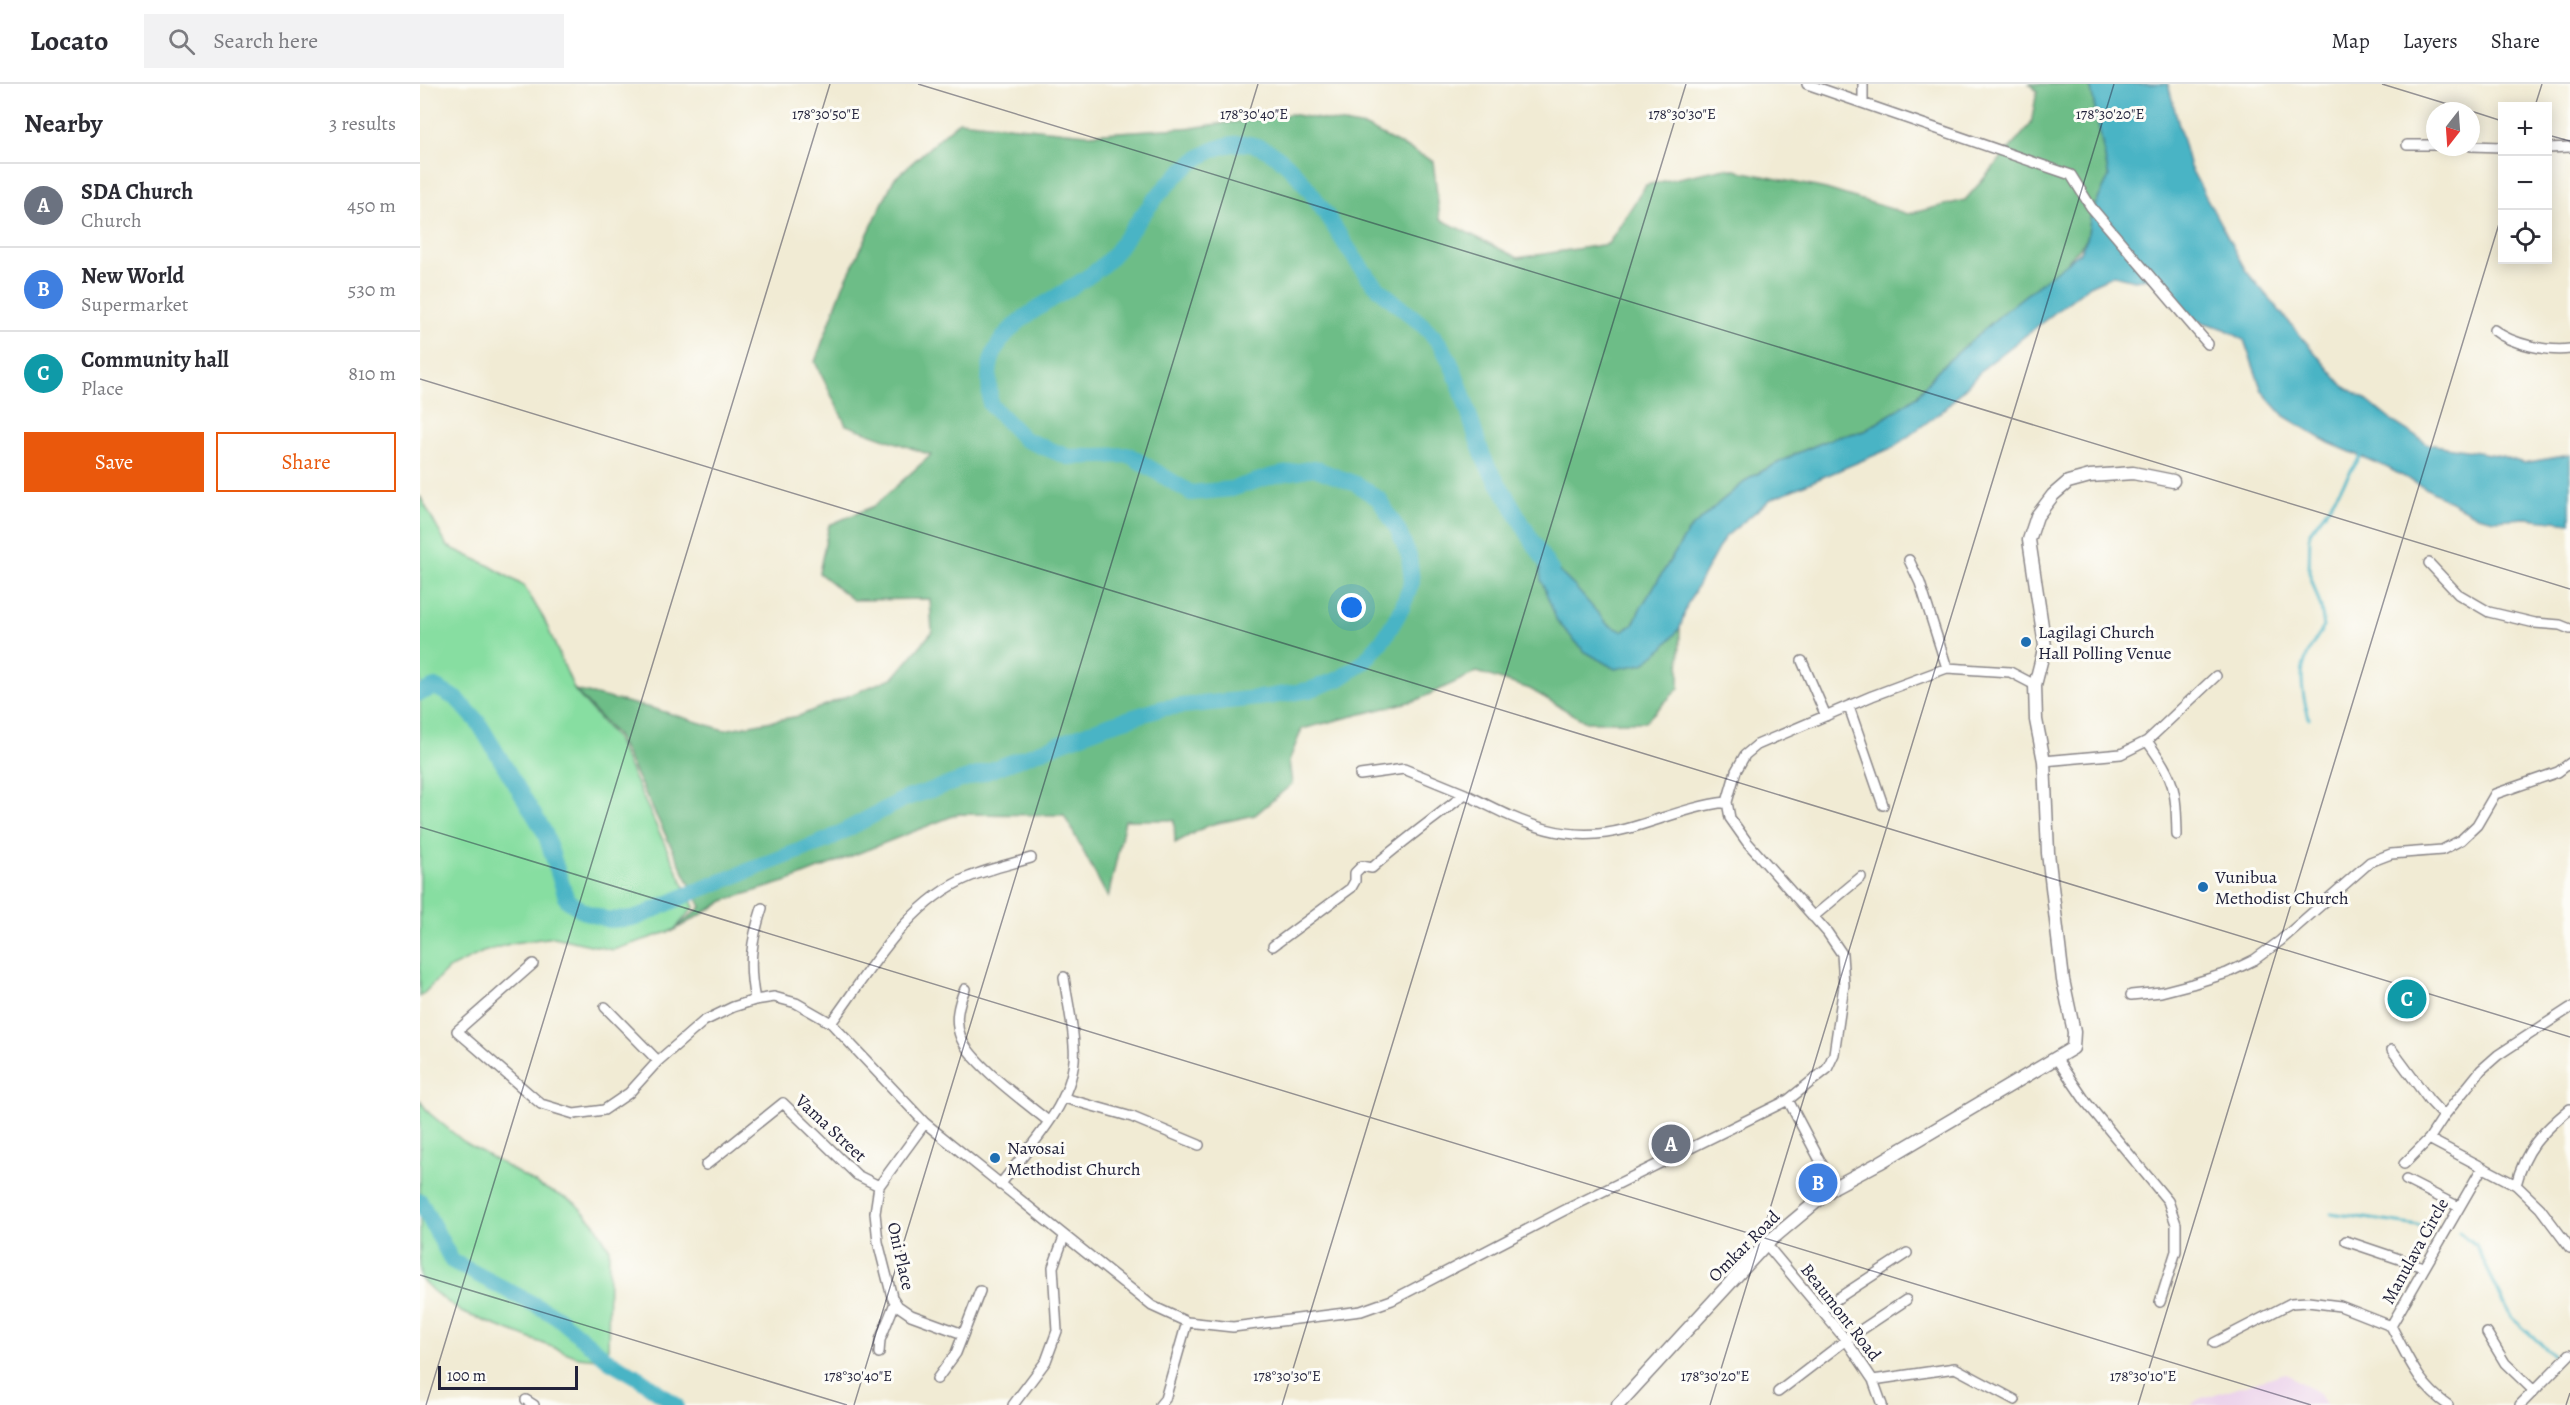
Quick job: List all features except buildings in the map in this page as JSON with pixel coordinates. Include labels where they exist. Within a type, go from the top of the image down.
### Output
[{"type":"street","points":[[1807,84],[2071,175],[2091,207],[2208,344]]},
{"type":"street","points":[[1863,84],[1863,102]]},
{"type":"street","points":[[2407,145],[2426,145]]},
{"type":"street","points":[[2480,146],[2498,147]]},
{"type":"street","points":[[2552,148],[2570,147]]},
{"type":"street","points":[[2494,330],[2504,338],[2530,346],[2570,349]]},
{"type":"street","points":[[2173,481],[2133,473],[2090,477],[2068,482],[2053,495],[2037,516],[2029,540],[2045,646],[2035,685],[2036,720],[2044,761],[2121,754],[2147,741],[2216,676]]},
{"type":"street","points":[[1909,560],[1920,583],[1947,668]]},
{"type":"street","points":[[2429,562],[2458,594],[2488,612],[2535,623],[2560,625],[2570,629]]},
{"type":"street","points":[[1802,661],[1826,716]]},
{"type":"street","points":[[533,964],[457,1031],[541,1104],[574,1114],[603,1110],[628,1093],[658,1061],[704,1021],[733,1007],[754,1000],[774,997],[796,1003],[831,1023],[925,1123],[1152,1306],[1187,1322],[1233,1327],[1361,1311],[1392,1300],[1563,1211],[1788,1100],[1827,1069],[1834,1054],[1840,1019],[1844,985],[1842,954],[1813,917],[1747,842],[1730,818],[1727,802],[1736,771],[1745,755],[1758,745],[1947,668],[2010,672],[2035,685]]},
{"type":"street","points":[[1849,707],[1883,805]]},
{"type":"street","points":[[2147,741],[2166,766],[2176,792],[2177,836]]},
{"type":"street","name":"Omkar Road","points":[[1618,1405],[1766,1244],[1834,1187],[1879,1163],[2073,1048],[2074,1032],[2063,980],[2048,853],[2044,761]]},
{"type":"street","points":[[2131,995],[2161,992],[2192,984],[2227,973],[2254,960],[2280,941],[2370,862],[2391,854],[2442,850],[2461,840],[2477,825],[2495,794],[2558,772],[2570,763]]},
{"type":"street","points":[[1360,775],[1404,769],[1465,794],[1537,828],[1566,835],[1624,830],[1703,805],[1727,802]]},
{"type":"street","points":[[1273,946],[1351,888],[1358,869],[1362,866],[1372,868],[1395,847],[1429,824],[1465,794]]},
{"type":"street","points":[[831,1023],[895,935],[922,907],[944,890],[969,877],[1031,858]]},
{"type":"street","points":[[1813,917],[1861,877]]},
{"type":"street","points":[[754,1000],[749,963],[752,940],[762,908]]},
{"type":"street","points":[[1000,1185],[1064,1098],[1069,1085],[1075,1047],[1064,977]]},
{"type":"street","points":[[965,989],[958,1007],[957,1019],[961,1039],[975,1058],[1048,1121]]},
{"type":"street","points":[[605,1007],[658,1061]]},
{"type":"street","points":[[2404,1164],[2429,1139],[2444,1116],[2490,1063],[2570,1008]]},
{"type":"street","points":[[2392,1050],[2429,1100],[2444,1116]]},
{"type":"street","points":[[2056,1058],[2086,1102],[2168,1201],[2176,1224],[2176,1251],[2160,1302]]},
{"type":"street","points":[[1064,1098],[1132,1118],[1199,1145]]},
{"type":"street","points":[[1788,1100],[1834,1187]]},
{"type":"street","name":"Vama Street","points":[[706,1165],[783,1103],[857,1174],[879,1186]]},
{"type":"street","points":[[2516,1185],[2521,1166],[2532,1144],[2570,1109]]},
{"type":"street","name":"Oni Place","points":[[895,1303],[878,1242],[875,1213],[879,1186],[925,1123]]},
{"type":"street","points":[[2429,1139],[2516,1185],[2559,1230],[2570,1248]]},
{"type":"street","name":"Manulava Circle","points":[[2448,1405],[2421,1382],[2407,1360],[2391,1326],[2482,1168]]},
{"type":"street","points":[[2406,1180],[2459,1207]]},
{"type":"street","points":[[1013,1405],[1046,1360],[1057,1331],[1053,1268],[1064,1237]]},
{"type":"street","points":[[2346,1241],[2423,1268]]},
{"type":"street","name":"Beaumont Road","points":[[1766,1244],[1845,1340],[1873,1380],[1882,1405]]},
{"type":"street","points":[[1820,1310],[1907,1253]]},
{"type":"street","points":[[937,1379],[956,1353],[980,1291]]},
{"type":"street","points":[[1778,1392],[1845,1340],[1906,1300]]},
{"type":"street","points":[[2214,1343],[2291,1303],[2308,1302],[2340,1306],[2391,1326]]},
{"type":"street","points":[[879,1353],[880,1340],[895,1303],[911,1315],[963,1334]]},
{"type":"street","points":[[1160,1405],[1165,1399],[1187,1322]]},
{"type":"street","points":[[2487,1333],[2505,1363],[2534,1391]]},
{"type":"street","points":[[2520,1405],[2570,1354]]},
{"type":"street","points":[[1873,1380],[1955,1368],[2015,1400]]},
{"type":"shaded area","points":[[2285,1373],[2317,1392],[2327,1405],[2190,1405],[2202,1398]]},
{"type":"green space","points":[[2029,84],[2090,84],[2109,177],[2091,214],[2087,239],[2062,268],[2005,311],[1937,371],[1917,396],[1864,431],[1836,437],[1795,454],[1751,477],[1720,502],[1664,572],[1640,609],[1633,625],[1621,631],[1608,625],[1596,612],[1584,651],[1615,668],[1643,664],[1680,628],[1679,688],[1645,722],[1586,722],[1530,689],[1477,672],[1417,700],[1302,729],[1289,761],[1292,784],[1255,815],[1209,825],[1175,843],[1174,820],[1125,820],[1108,898],[1064,815],[958,814],[788,881],[726,900],[671,932],[701,907],[617,736],[575,690],[655,709],[724,730],[799,716],[894,677],[932,632],[930,599],[853,600],[819,573],[829,525],[874,506],[931,455],[846,425],[815,362],[843,286],[894,179],[959,121],[1087,134],[1197,127],[1290,114],[1366,127],[1433,161],[1440,219],[1518,258],[1608,244],[1646,185],[1725,168],[1826,189],[1908,214],[1965,200],[2031,124],[2037,91]]},
{"type":"green space","points":[[420,496],[447,546],[490,566],[524,586],[544,619],[575,691],[615,737],[694,907],[674,930],[613,950],[554,937],[513,943],[483,952],[448,969],[420,997]]},
{"type":"green space","points":[[420,1101],[429,1113],[463,1141],[542,1187],[574,1202],[595,1224],[609,1248],[608,1360],[578,1357],[461,1312],[420,1278]]},
{"type":"water","points":[[2090,84],[2168,84],[2190,167],[2246,271],[2343,386],[2364,398],[2392,421],[2428,444],[2502,456],[2523,463],[2570,455],[2570,523],[2526,518],[2495,520],[2477,516],[2386,467],[2329,443],[2284,416],[2262,391],[2244,340],[2225,329],[2196,320],[2149,278],[2134,280],[2114,275],[2089,286],[1985,367],[1946,408],[1894,447],[1771,499],[1724,538],[1687,605],[1680,628],[1664,647],[1643,664],[1615,669],[1584,651],[1557,621],[1541,580],[1538,551],[1575,587],[1608,625],[1622,631],[1633,625],[1640,609],[1689,530],[1720,502],[1751,477],[1795,454],[1836,437],[1865,431],[1917,396],[1937,371],[2005,311],[2079,253],[2087,239],[2091,214],[2109,177]]},
{"type":"waterway","points":[[420,693],[435,687],[457,699],[478,722],[545,833],[567,900],[585,912],[609,920],[636,918],[689,894],[827,840],[904,799],[986,772],[1105,726],[1163,708],[1267,697],[1309,690],[1339,679],[1364,662],[1385,637],[1402,608],[1412,582],[1409,556],[1398,530],[1379,499],[1356,484],[1314,468],[1272,476],[1232,489],[1191,493],[1129,455],[1068,457],[1024,439],[990,404],[990,367],[997,347],[1009,331],[1103,265],[1156,198],[1190,164],[1209,152],[1229,145],[1249,144],[1268,151],[1285,163],[1317,200],[1357,263],[1370,279],[1434,336],[1455,372],[1486,463],[1551,570]]},
{"type":"waterway","points":[[2309,718],[2303,691],[2303,670],[2309,650],[2324,627],[2321,608],[2309,572],[2310,532],[2362,454]]},
{"type":"waterway","points":[[420,1201],[452,1261],[556,1316],[608,1360],[639,1378],[676,1405]]},
{"type":"waterway","points":[[2331,1213],[2432,1228]]},
{"type":"waterway","points":[[2459,1232],[2476,1246],[2511,1317],[2553,1355]]},
{"type":"place","name":"Lagilagi Church Hall Polling Venue","points":[[2026,642]]},
{"type":"place","name":"Vunibua Methodist Church","points":[[2203,887]]},
{"type":"place","name":"Community hall","points":[[2407,999]]},
{"type":"place","name":"SDA Church","points":[[1671,1144]]},
{"type":"place","name":"Navosai Methodist Church","points":[[995,1158]]},
{"type":"place","name":"New World","points":[[1818,1183]]}]
